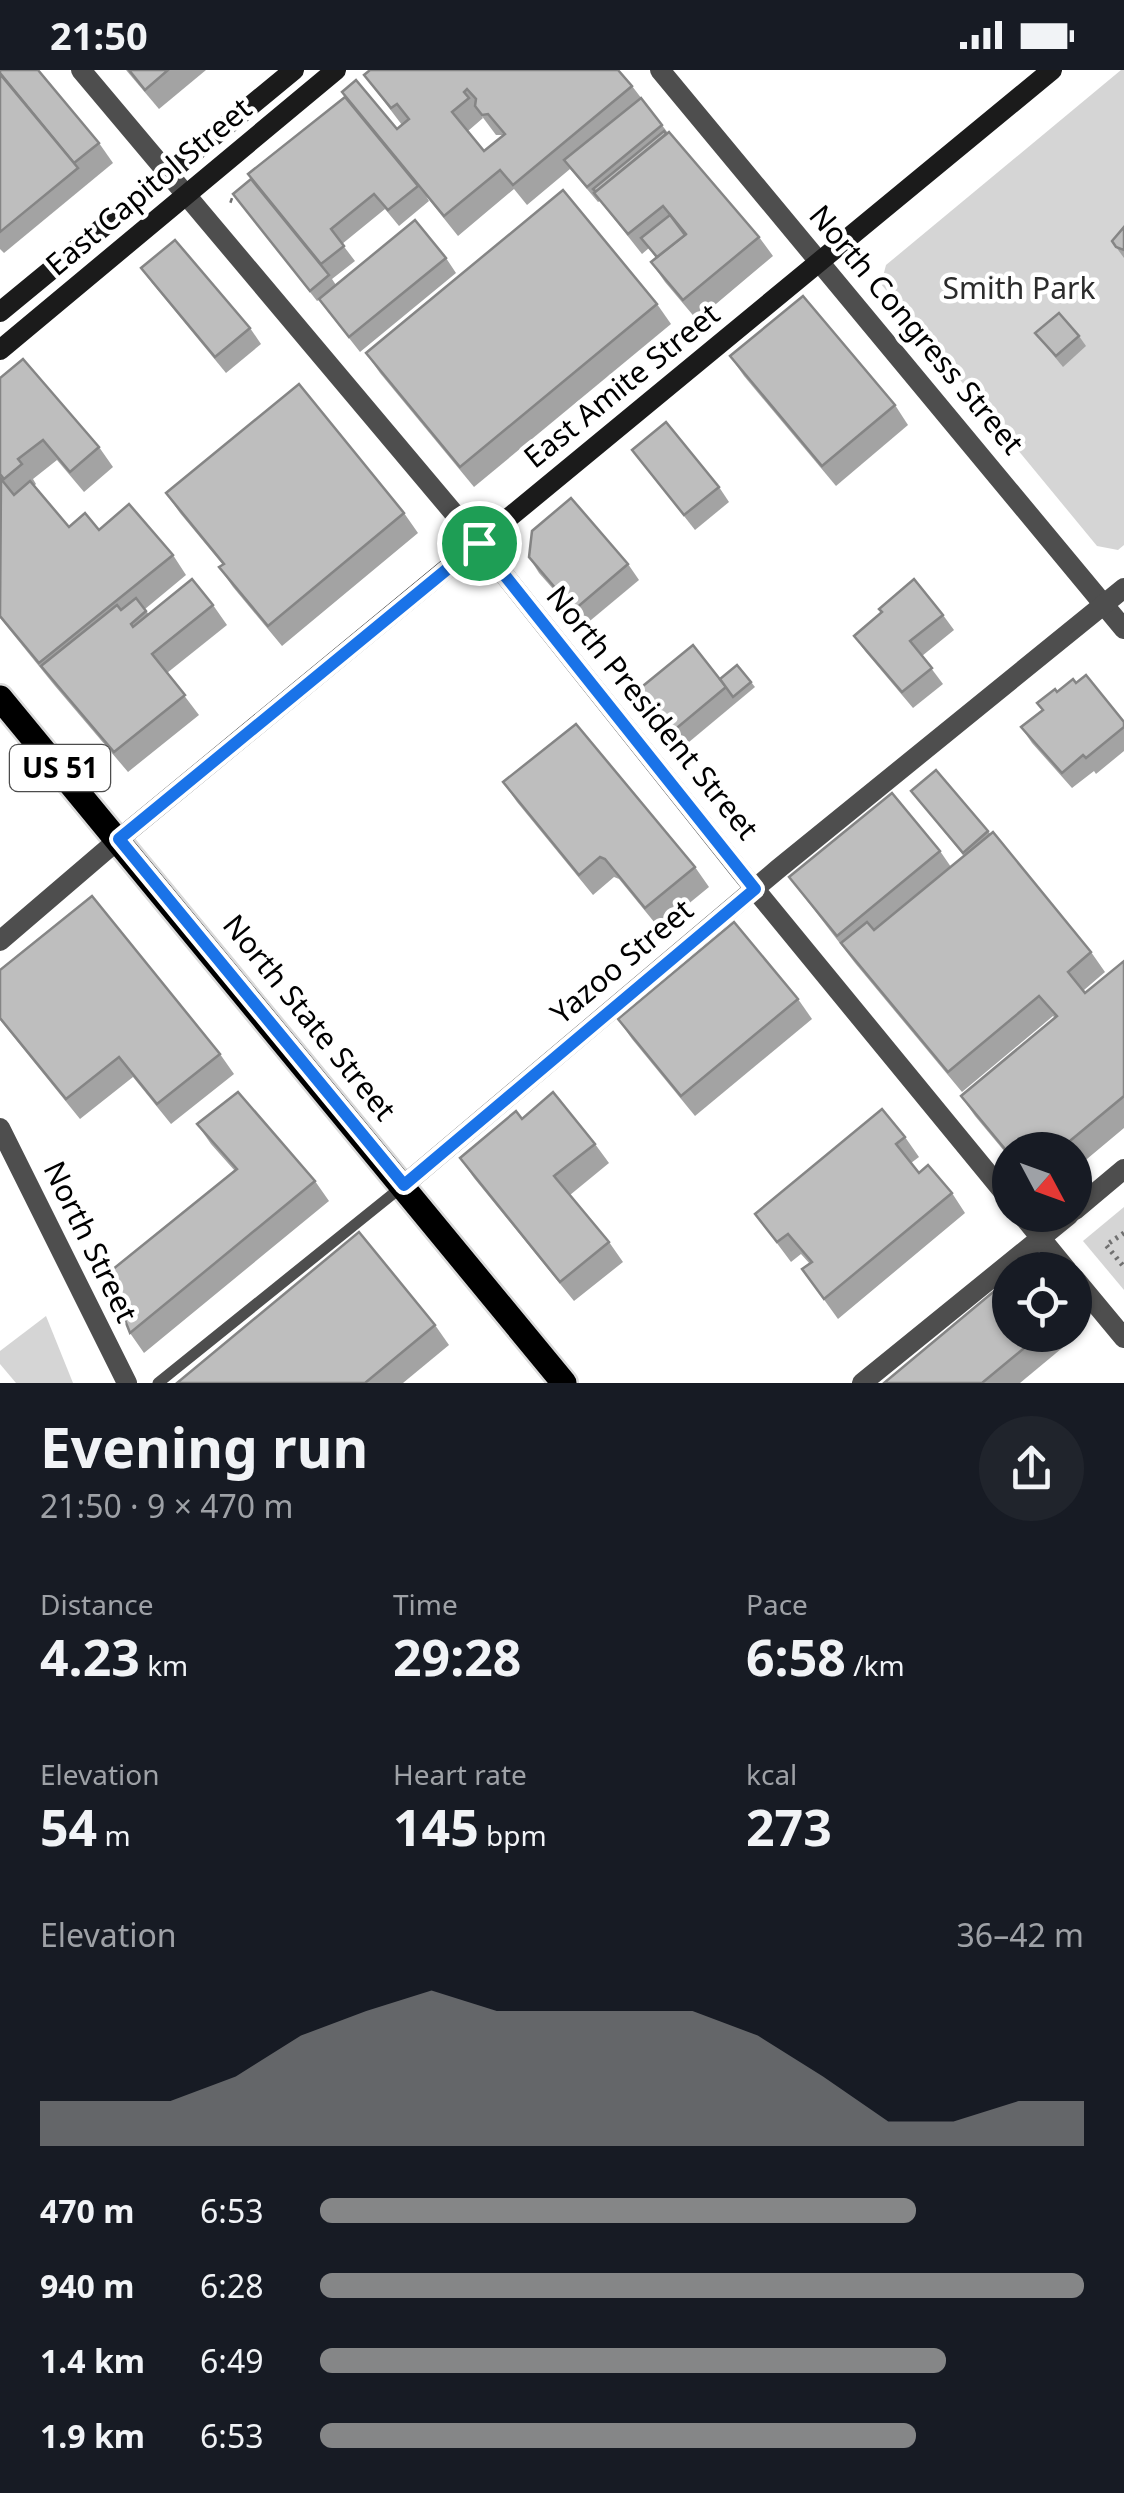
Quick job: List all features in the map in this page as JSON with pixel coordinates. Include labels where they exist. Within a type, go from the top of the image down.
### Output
[{"type":"main road","name":"East Capitol Street","points":[[0,312],[294,70]]},
{"type":"main road","name":"East Capitol Street","points":[[0,350],[336,70]]},
{"type":"main road","name":"East Amite Street","points":[[119,839],[1052,70]]},
{"type":"main road","name":"North State Street","points":[[0,698],[564,1383]]},
{"type":"street","name":"North President Street","points":[[81,70],[479,543],[992,1178]]},
{"type":"street","name":"North Congress Street","points":[[660,70],[1124,629]]},
{"type":"street","name":"Yazoo Street","points":[[404,1185],[755,889],[1124,588]]},
{"type":"street","name":"East Amite Street","points":[[0,941],[119,839]]},
{"type":"street","name":"North Street","points":[[0,1128],[127,1383]]},
{"type":"street","points":[[1092,1196],[1124,1170]]},
{"type":"street","points":[[1036,1232],[1052,1252]]},
{"type":"street","points":[[862,1383],[1048,1232]]},
{"type":"street","points":[[1092,1299],[1124,1338]]},
{"type":"lane","name":"Yazoo Street","points":[[158,1383],[404,1185]]},
{"type":"path","points":[[1124,1233],[1106,1244],[1124,1266]]},
{"type":"green space","name":"Smith Park","points":[[1121,70],[1124,545],[1118,550],[1097,546],[881,284],[886,265]]},
{"type":"green space","points":[[1124,1207],[1124,1290],[1083,1241]]},
{"type":"green space","points":[[46,1316],[73,1383],[16,1383],[0,1364],[0,1351]]},
{"type":"building","points":[[0,70],[38,70],[99,143],[74,163]]},
{"type":"building","points":[[129,70],[168,70],[145,90]]},
{"type":"building","points":[[370,70],[618,70],[632,86],[513,185],[500,170],[444,216],[342,92],[356,80],[397,129],[409,119],[397,104],[391,108],[364,75]],"holes":[[[467,89],[476,99],[475,106],[482,115],[488,114],[505,134],[484,151],[452,112],[469,98],[464,92]]]},
{"type":"building","points":[[0,74],[78,168],[0,232]]},
{"type":"building","points":[[345,97],[418,186],[388,210],[374,194],[331,229],[344,246],[321,264],[248,174]]},
{"type":"building","points":[[641,98],[662,125],[587,187],[564,160]]},
{"type":"building","points":[[664,131],[666,134],[596,192],[593,189]]},
{"type":"building","points":[[669,132],[759,237],[683,300],[651,262],[686,234],[663,206],[628,234],[594,193]]},
{"type":"building","points":[[251,179],[329,275],[310,291],[233,194]]},
{"type":"building","points":[[563,190],[657,304],[460,467],[366,353]]},
{"type":"building","points":[[670,215],[685,235],[657,257],[641,238]]},
{"type":"building","points":[[415,220],[446,258],[349,337],[319,299]]},
{"type":"building","points":[[1124,227],[1124,250],[1112,241]]},
{"type":"building","points":[[175,240],[250,328],[215,357],[141,268]]},
{"type":"building","points":[[803,296],[895,405],[822,466],[730,356]]},
{"type":"building","points":[[1059,313],[1079,336],[1056,356],[1035,333]]},
{"type":"building","points":[[23,359],[99,447],[70,472],[43,440],[18,459],[22,464],[4,479],[0,474],[0,378]]},
{"type":"building","points":[[299,384],[404,513],[268,626],[166,493]]},
{"type":"building","points":[[666,422],[719,487],[684,515],[632,450]]},
{"type":"building","points":[[1,479],[14,495],[30,481],[69,527],[85,513],[99,530],[129,504],[173,555],[39,663],[0,616]]},
{"type":"building","points":[[571,498],[628,564],[574,610],[529,557],[532,531]]},
{"type":"building","points":[[192,579],[213,605],[152,654],[185,695],[114,752],[41,666],[117,605],[121,610],[136,598],[146,611],[131,624],[133,627]]},
{"type":"building","points":[[914,579],[943,615],[910,641],[932,668],[902,692],[854,636]]},
{"type":"building","points":[[693,645],[726,687],[672,732],[638,690]]},
{"type":"building","points":[[737,665],[751,682],[733,697],[720,679]]},
{"type":"building","points":[[1086,675],[1124,727],[1062,773],[1021,727],[1043,710],[1037,703],[1055,689],[1057,692],[1073,679],[1076,683]]},
{"type":"building","points":[[576,724],[695,867],[645,908],[605,859],[600,857],[579,875],[503,782]]},
{"type":"building","points":[[936,770],[988,831],[963,853],[911,791]]},
{"type":"building","points":[[892,793],[940,851],[837,936],[789,877]]},
{"type":"building","points":[[993,832],[1091,952],[1068,972],[1085,993],[1124,961],[1124,1096],[1081,1132],[992,1133],[961,1096],[1057,1016],[1039,996],[948,1072],[841,943],[867,922],[874,930]]},
{"type":"building","points":[[92,896],[220,1054],[157,1104],[119,1057],[66,1099],[0,1018],[0,970]]},
{"type":"building","points":[[734,922],[798,999],[681,1096],[618,1019]]},
{"type":"building","points":[[238,1092],[315,1181],[130,1333],[107,1274],[237,1169],[197,1124]]},
{"type":"building","points":[[553,1092],[595,1144],[554,1176],[609,1242],[560,1282],[460,1158],[516,1111],[522,1119]]},
{"type":"building","points":[[882,1109],[905,1137],[896,1144],[919,1173],[928,1165],[952,1193],[824,1299],[802,1269],[812,1262],[788,1234],[777,1242],[755,1214]]},
{"type":"building","points":[[359,1232],[435,1325],[365,1383],[177,1383]]},
{"type":"building","points":[[992,1293],[992,1352],[1019,1352],[982,1383],[884,1383]]},
{"type":"route","points":[[479,543],[755,889],[404,1185],[119,839],[479,543]]}]
